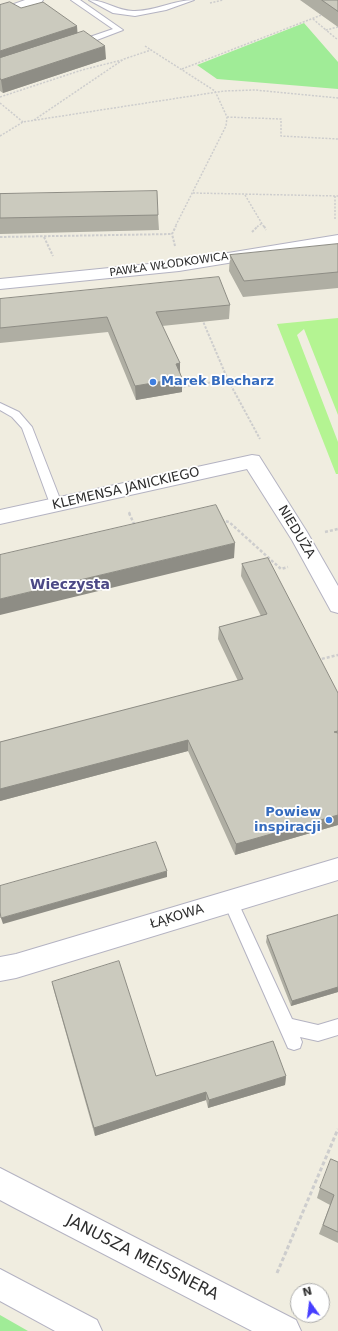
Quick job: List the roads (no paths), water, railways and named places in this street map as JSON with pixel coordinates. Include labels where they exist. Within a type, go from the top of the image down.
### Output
[{"type":"street","points":[[0,13],[37,0]]},
{"type":"street","name":"PAWŁA WŁODKOWICA","points":[[0,284],[179,266],[338,240]]},
{"type":"street","name":"KLEMENSA JANICKIEGO","points":[[0,517],[252,461]]},
{"type":"street","name":"NIEDUŻA","points":[[252,461],[338,605]]},
{"type":"street","name":"ŁĄKOWA","points":[[5,971],[338,869]]},
{"type":"street","name":"JANUSZA MEISSNERA","points":[[0,1183],[25,1198],[285,1331]]},
{"type":"street","points":[[0,1284],[86,1331]]},
{"type":"lane","points":[[67,47],[119,30],[75,0]]},
{"type":"lane","points":[[93,0],[116,11],[128,14],[139,14],[190,0]]},
{"type":"lane","points":[[0,406],[9,409],[27,427],[56,504]]},
{"type":"lane","points":[[230,901],[294,1042]]},
{"type":"lane","points":[[287,1026],[318,1033],[338,1027]]},
{"type":"place","name":"Marek Blecharz","points":[[153,382]]},
{"type":"place","name":"Powiew inspiracji","points":[[329,820]]},
{"type":"district","name":"Wieczysta","points":[[70,585]]}]
